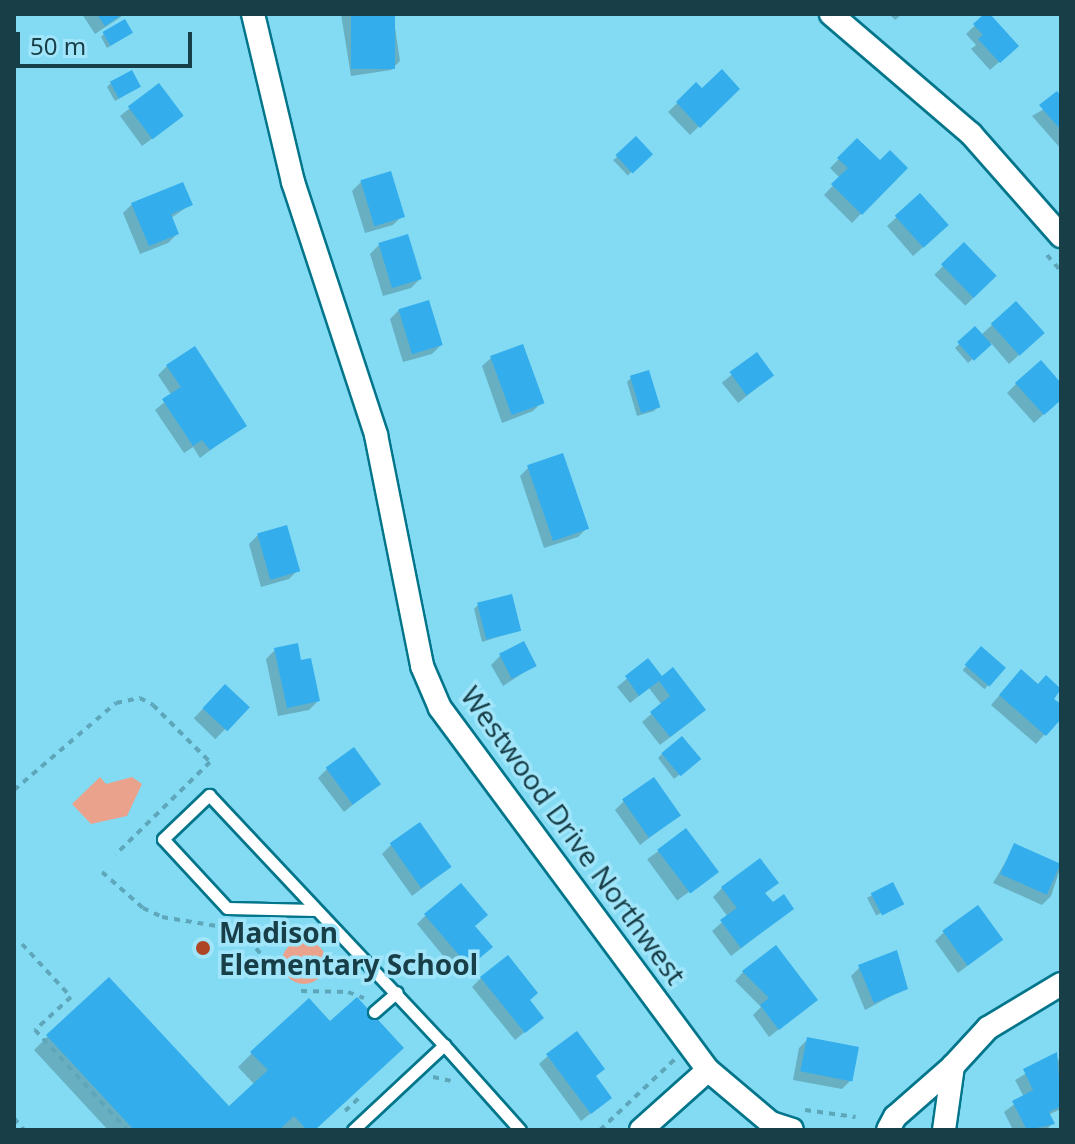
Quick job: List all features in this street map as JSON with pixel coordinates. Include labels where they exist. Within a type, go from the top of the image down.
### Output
[{"type":"street","name":"Westwood Drive Northwest","points":[[253,14],[293,182],[376,435],[412,623],[434,694],[708,1070],[771,1123],[792,1119]]},
{"type":"street","points":[[831,14],[971,134],[1061,236]]},
{"type":"street","points":[[888,1130],[895,1117],[953,1066],[988,1028],[1061,984]]},
{"type":"street","points":[[944,1130],[953,1066]]},
{"type":"street","points":[[641,1130],[708,1070]]},
{"type":"lane","points":[[315,910],[227,908],[163,839],[209,795],[315,910],[397,992],[520,1130]]},
{"type":"lane","points":[[377,1010],[397,992]]},
{"type":"lane","points":[[353,1130],[444,1045]]},
{"type":"path","points":[[1041,249],[1061,271]]},
{"type":"path","points":[[14,790],[116,703],[140,698],[153,705],[210,762],[116,854]]},
{"type":"path","points":[[102,872],[143,908],[162,917],[241,930],[274,970]]},
{"type":"path","points":[[22,944],[71,997],[35,1030],[127,1130]]},
{"type":"path","points":[[301,991],[348,992],[377,1010]]},
{"type":"path","points":[[600,1130],[677,1057]]},
{"type":"path","points":[[792,1119],[856,1117]]},
{"type":"path","points":[[14,1118],[24,1130]]},
{"type":"shaded area","points":[[100,777],[106,784],[132,777],[142,784],[127,816],[91,824],[72,804]]},
{"type":"shaded area","points":[[304,940],[320,946],[326,962],[320,978],[304,984],[288,978],[282,962],[288,946]]},
{"type":"building","points":[[97,14],[123,14],[105,26]]},
{"type":"building","points":[[351,14],[395,14],[395,69],[351,69]]},
{"type":"building","points":[[984,14],[990,14],[1019,46],[1000,63],[978,39],[983,35],[973,24]]},
{"type":"building","points":[[125,19],[133,33],[110,46],[102,32]]},
{"type":"building","points":[[722,69],[740,89],[700,128],[676,102],[696,82],[702,88]]},
{"type":"building","points":[[132,70],[141,87],[119,99],[110,82]]},
{"type":"building","points":[[159,83],[184,116],[153,139],[128,106]]},
{"type":"building","points":[[1057,91],[1061,96],[1061,130],[1039,105]]},
{"type":"building","points":[[636,136],[653,154],[633,173],[616,155]]},
{"type":"building","points":[[857,138],[880,160],[890,150],[908,168],[862,215],[831,184],[848,168],[837,158]]},
{"type":"building","points":[[391,171],[405,217],[374,226],[360,180]]},
{"type":"building","points":[[183,182],[193,205],[171,214],[179,234],[149,246],[131,203]]},
{"type":"building","points":[[920,193],[949,225],[924,248],[895,216]]},
{"type":"building","points":[[408,234],[422,279],[392,288],[378,243]]},
{"type":"building","points":[[964,242],[997,276],[974,298],[941,264]]},
{"type":"building","points":[[429,300],[443,345],[412,354],[398,309]]},
{"type":"building","points":[[1016,301],[1045,333],[1020,356],[991,324]]},
{"type":"building","points":[[975,326],[992,345],[974,361],[957,342]]},
{"type":"building","points":[[523,344],[545,403],[512,415],[490,356]]},
{"type":"building","points":[[195,346],[247,426],[210,450],[202,440],[193,446],[162,399],[181,387],[166,365]]},
{"type":"building","points":[[757,352],[774,375],[747,395],[729,372]]},
{"type":"building","points":[[1041,360],[1061,383],[1061,400],[1044,415],[1015,383]]},
{"type":"building","points":[[649,370],[660,407],[641,413],[630,376]]},
{"type":"building","points":[[563,453],[589,529],[553,541],[527,465]]},
{"type":"building","points":[[287,525],[300,571],[270,580],[257,534]]},
{"type":"building","points":[[512,594],[521,631],[486,640],[477,603]]},
{"type":"building","points":[[524,641],[537,666],[512,679],[499,654]]},
{"type":"building","points":[[298,643],[301,660],[311,658],[320,701],[287,708],[274,648]]},
{"type":"building","points":[[981,646],[1006,668],[990,687],[965,665]]},
{"type":"building","points":[[648,658],[662,676],[673,667],[706,710],[670,737],[650,712],[670,696],[659,681],[639,696],[625,676]]},
{"type":"building","points":[[1021,669],[1038,684],[1046,675],[1061,689],[1054,699],[1061,704],[1061,719],[1046,736],[999,695]]},
{"type":"building","points":[[225,684],[250,707],[227,731],[202,708]]},
{"type":"building","points":[[682,736],[701,759],[681,776],[661,753]]},
{"type":"building","points":[[354,747],[381,784],[353,805],[326,768]]},
{"type":"building","points":[[654,777],[681,816],[649,838],[622,799]]},
{"type":"building","points":[[420,822],[452,867],[421,888],[390,843]]},
{"type":"building","points":[[686,828],[719,872],[690,894],[657,850]]},
{"type":"building","points":[[1014,843],[1061,864],[1047,895],[1000,874]]},
{"type":"building","points":[[760,858],[779,883],[765,893],[773,902],[784,894],[794,909],[741,948],[720,920],[737,908],[721,887]]},
{"type":"building","points":[[893,882],[904,904],[882,916],[871,893]]},
{"type":"building","points":[[461,883],[488,915],[475,926],[493,947],[469,967],[424,914]]},
{"type":"building","points":[[978,905],[1003,940],[968,966],[942,931]]},
{"type":"building","points":[[776,945],[818,1000],[779,1030],[760,1005],[769,998],[742,971]]},
{"type":"building","points":[[897,950],[908,989],[874,1003],[858,965]]},
{"type":"building","points":[[508,955],[538,993],[530,1000],[544,1018],[525,1033],[480,977]]},
{"type":"building","points":[[109,977],[229,1106],[268,1070],[250,1052],[309,998],[330,1021],[357,997],[404,1048],[315,1130],[307,1130],[294,1116],[279,1130],[134,1130],[46,1035]]},
{"type":"building","points":[[577,1031],[605,1069],[596,1076],[612,1098],[591,1114],[546,1054]]},
{"type":"building","points":[[807,1037],[859,1047],[852,1081],[800,1071]]},
{"type":"building","points":[[1057,1052],[1061,1106],[1049,1112],[1055,1124],[1027,1130],[1012,1101],[1033,1090],[1023,1069]]},
{"type":"place","name":"Madison Elementary School","points":[[203,948]]}]
